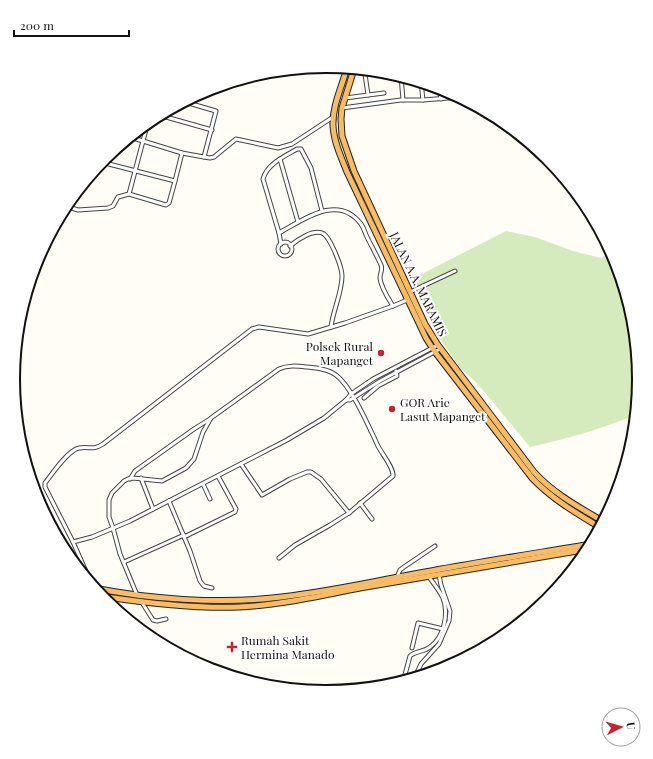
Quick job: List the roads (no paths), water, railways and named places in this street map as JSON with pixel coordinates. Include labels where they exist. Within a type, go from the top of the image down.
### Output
[{"type":"highway","points":[[345,74],[334,117],[334,130],[339,153],[407,300],[434,351],[535,482],[558,502],[597,523]]},
{"type":"highway","name":"JALAN A.A. MARAMIS","points":[[352,74],[342,108],[342,136],[354,171],[425,324],[439,347],[540,480],[597,523]]},
{"type":"highway","points":[[111,597],[219,608],[256,606],[429,577],[583,548]]},
{"type":"highway","points":[[104,590],[137,595],[201,599],[261,599],[311,593],[482,562],[566,551]]},
{"type":"street","points":[[366,76],[368,95]]},
{"type":"street","points":[[402,82],[403,100]]},
{"type":"street","points":[[422,88],[423,100]]},
{"type":"street","points":[[345,98],[384,93]]},
{"type":"street","points":[[440,95],[441,99]]},
{"type":"street","points":[[342,108],[403,100],[449,99]]},
{"type":"street","points":[[192,104],[216,111],[204,157]]},
{"type":"street","points":[[168,117],[212,130]]},
{"type":"street","points":[[137,139],[182,153],[210,158],[214,157],[236,139],[278,148],[292,144],[334,117]]},
{"type":"street","points":[[129,194],[145,133]]},
{"type":"street","points":[[290,246],[291,252],[289,254],[284,256],[278,251],[281,244],[279,233],[263,179],[266,171],[272,164],[297,149],[301,149],[311,168],[322,211]]},
{"type":"street","points":[[72,208],[78,210],[108,208],[113,206],[118,197],[129,194],[166,205],[169,202],[182,153]]},
{"type":"street","points":[[280,158],[298,222]]},
{"type":"street","points":[[109,164],[175,181]]},
{"type":"street","points":[[279,233],[322,211],[339,210],[347,211],[352,214],[362,225],[379,261],[382,270],[380,278],[393,306]]},
{"type":"street","points":[[290,246],[305,236],[319,232],[323,234],[332,245],[340,264],[342,277],[331,328]]},
{"type":"street","points":[[281,244],[286,243],[290,246]]},
{"type":"street","points":[[379,261],[387,257]]},
{"type":"street","points":[[410,292],[455,272]]},
{"type":"street","points":[[85,569],[45,487],[45,483],[70,452],[79,448],[95,449],[104,444],[252,329],[259,327],[308,334],[331,328],[407,300]]},
{"type":"street","points":[[346,400],[354,398],[439,347]]},
{"type":"street","points":[[73,542],[92,537],[113,528],[241,464],[318,422],[346,400],[351,394],[373,379],[434,351]]},
{"type":"street","points":[[130,478],[135,471],[212,418],[273,372],[284,366],[299,366],[324,370],[336,375],[354,398],[393,473],[393,476],[348,513],[295,545],[279,558]]},
{"type":"street","points":[[364,398],[378,386],[397,376],[396,372]]},
{"type":"street","points":[[137,595],[109,517],[108,500],[117,487],[130,478],[162,481],[186,468],[194,459],[203,432],[212,418]]},
{"type":"street","points":[[241,464],[262,495],[295,477],[308,472],[314,472],[348,513]]},
{"type":"street","points":[[124,562],[235,512],[236,509],[218,476]]},
{"type":"street","points":[[141,478],[153,509]]},
{"type":"street","points":[[203,484],[210,499]]},
{"type":"street","points":[[169,501],[184,536],[200,581],[204,586],[212,588]]},
{"type":"street","points":[[360,503],[372,518]]},
{"type":"street","points":[[396,577],[400,570],[435,546]]},
{"type":"street","points":[[417,673],[421,664],[439,644],[449,621],[450,612],[439,575]]},
{"type":"street","points":[[404,676],[410,656],[432,646],[443,628],[446,613],[445,606],[440,593],[429,577]]},
{"type":"street","points":[[141,601],[153,620],[157,621],[166,619]]},
{"type":"street","points":[[412,648],[418,623],[443,628]]},
{"type":"street","points":[[420,652],[426,659]]},
{"type":"place","name":"Polsek Rural Mapanget","points":[[381,353]]},
{"type":"place","name":"GOR Arie Lasut Mapanget","points":[[392,409]]},
{"type":"place","name":"Rumah Sakit Hermina Manado","points":[[232,647]]}]
